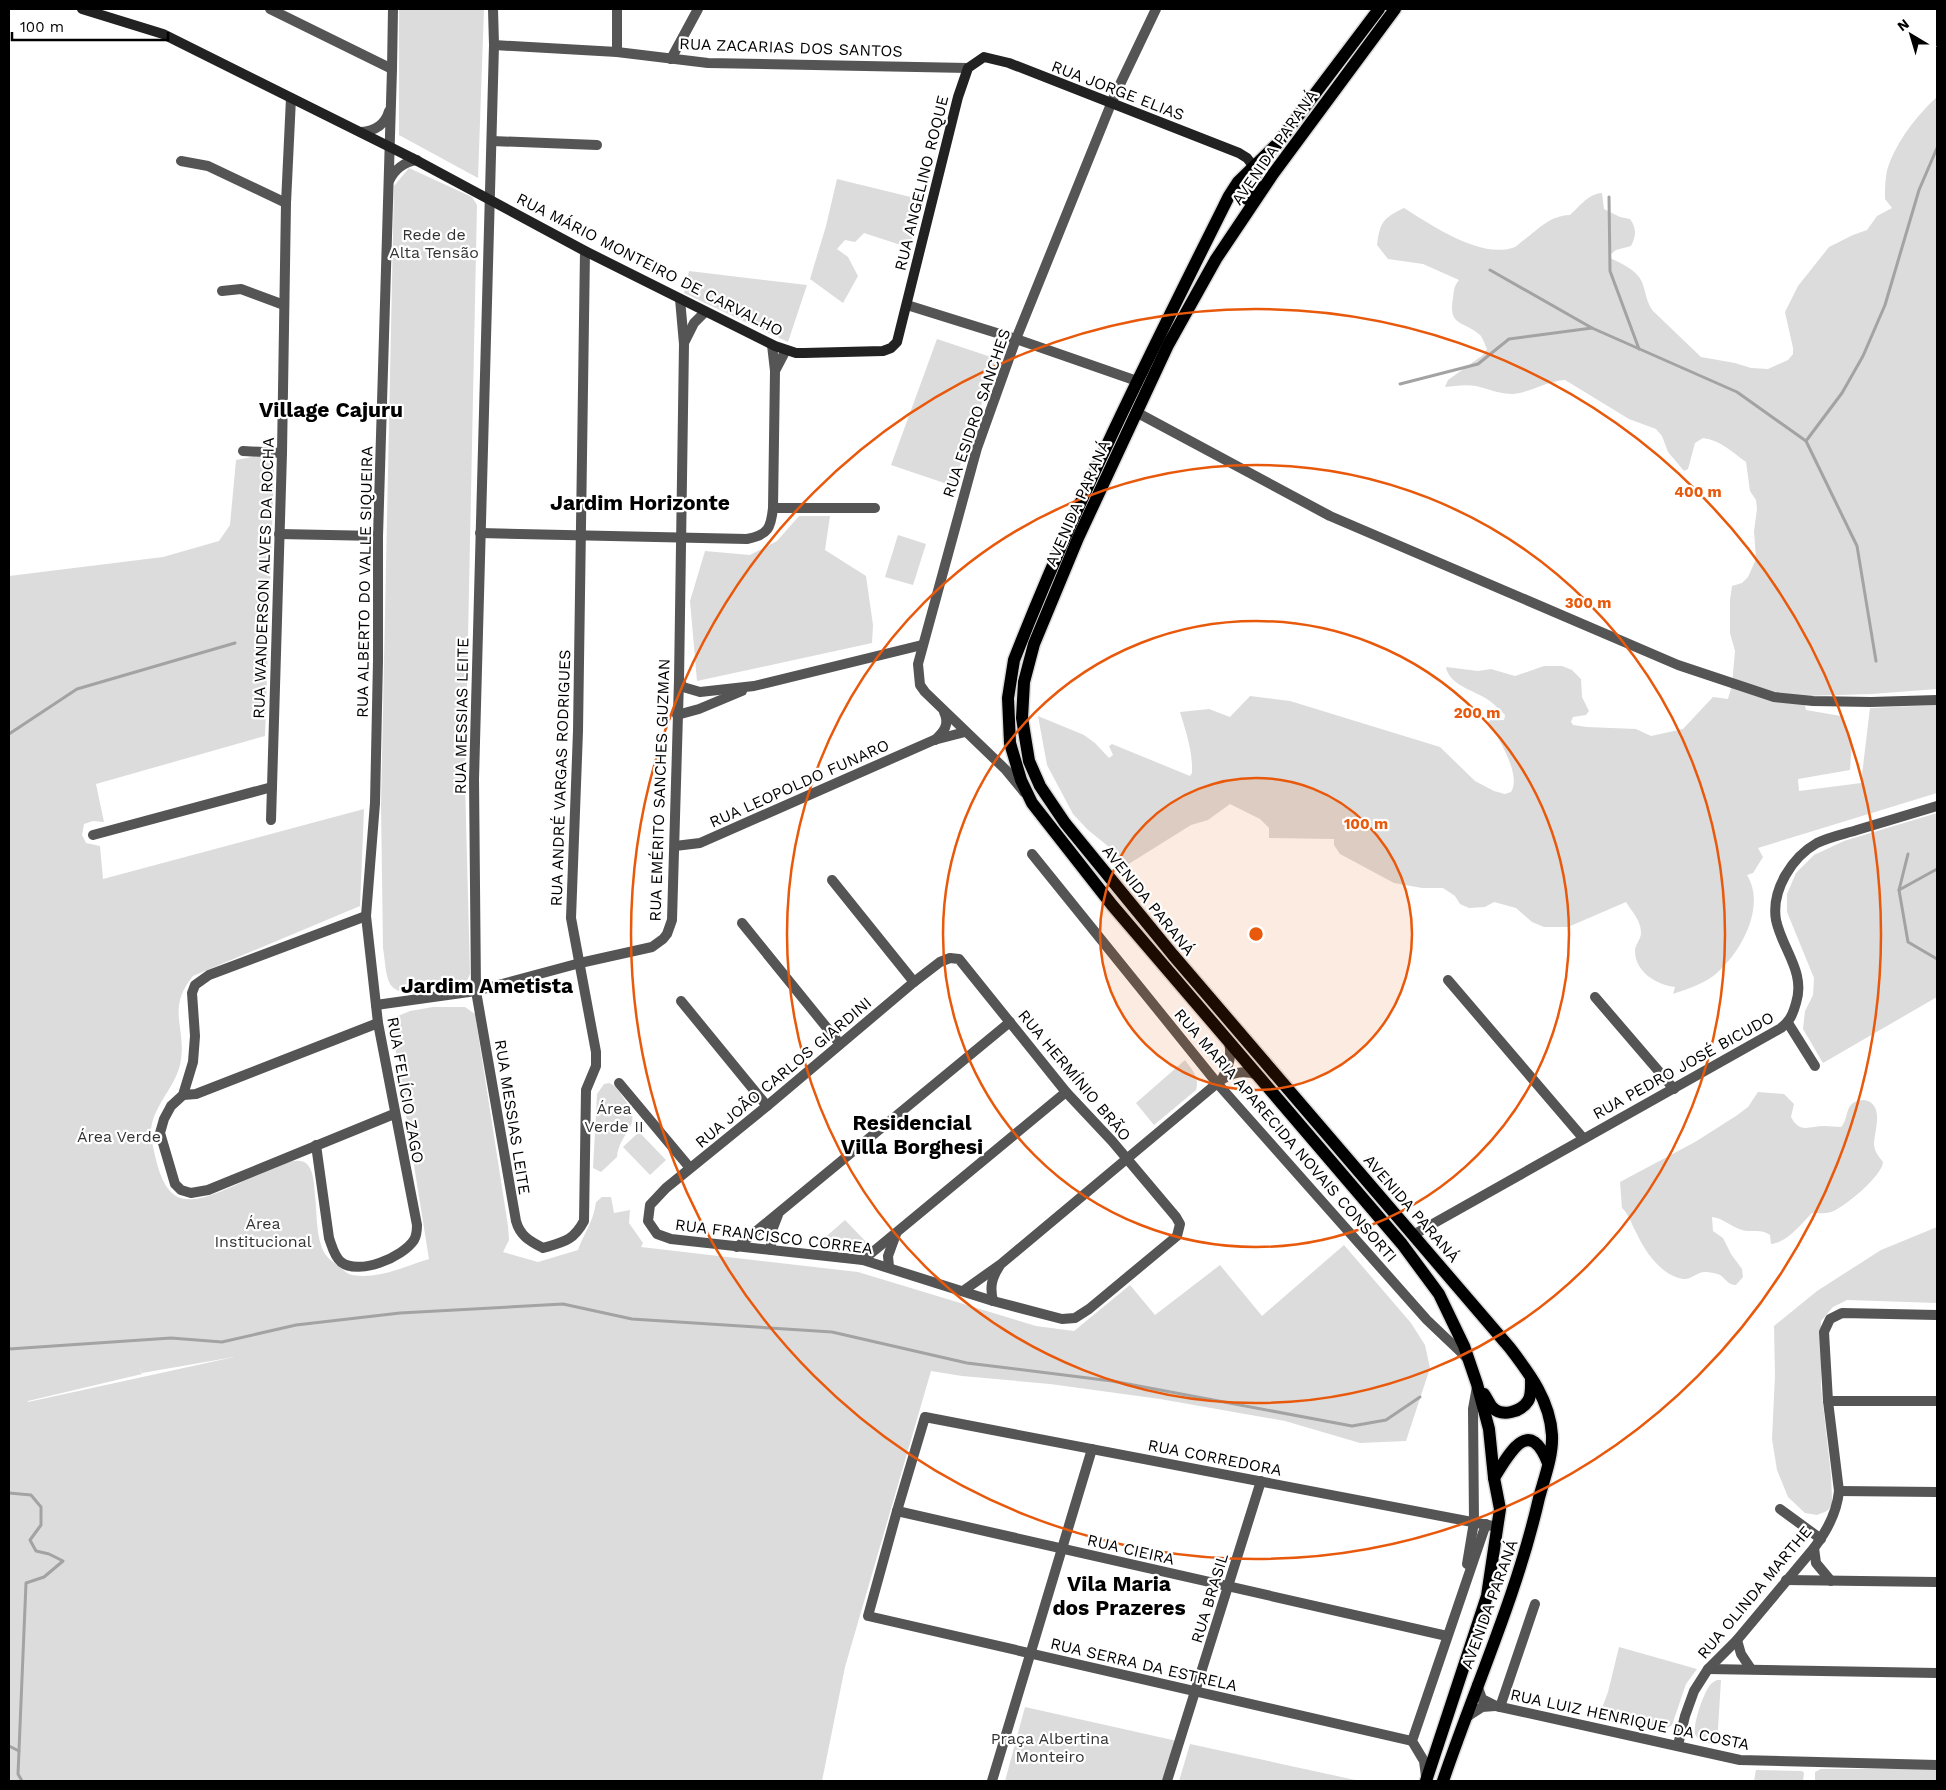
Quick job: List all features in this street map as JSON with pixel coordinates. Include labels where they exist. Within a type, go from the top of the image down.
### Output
[{"type":"main road","name":"AVENIDA PARANÁ","points":[[1379,9],[1277,144],[1238,182],[1229,196],[1137,381],[1066,535],[1014,660],[1008,698],[1008,714],[1010,743],[1021,780],[1032,802],[1112,905],[1402,1244],[1438,1294],[1456,1327],[1469,1360],[1489,1428],[1494,1478],[1500,1509],[1492,1525],[1487,1596],[1426,1780]]},
{"type":"main road","name":"AVENIDA PARANÁ","points":[[1394,9],[1272,174],[1216,259],[1168,345],[1078,538],[1030,656],[1024,682],[1022,718],[1029,761],[1040,786],[1050,801],[1173,955],[1504,1341],[1531,1375],[1548,1410],[1552,1437],[1548,1464],[1531,1535],[1442,1781]]},
{"type":"main road","points":[[1216,259],[1226,232],[1255,184],[1254,166]]},
{"type":"main road","points":[[1477,1384],[1493,1408],[1507,1413],[1522,1408],[1528,1402],[1531,1375]]},
{"type":"main road","points":[[1494,1478],[1513,1447],[1520,1442],[1529,1441],[1537,1445],[1543,1451],[1548,1464]]},
{"type":"street","name":"RUA MÁRIO MONTEIRO DE CARVALHO","points":[[82,9],[163,34],[390,146],[704,312],[772,345],[804,353],[883,350],[891,348],[897,342],[907,305]]},
{"type":"street","points":[[270,9],[392,69]]},
{"type":"street","name":"RUA ALBERTO DO VALLE SIQUEIRA","points":[[375,803],[378,536],[393,9]]},
{"type":"street","name":"RUA MESSIAS LEITE","points":[[493,9],[492,141],[474,779],[476,990],[511,1201],[518,1231]]},
{"type":"street","points":[[616,9],[617,52]]},
{"type":"street","points":[[671,59],[698,9]]},
{"type":"street","name":"RUA ESIDRO SANCHES","points":[[1032,802],[1006,770],[925,692],[920,685],[918,664],[977,448],[1016,339],[1112,104],[1156,9]]},
{"type":"street","name":"RUA ZACARIAS DOS SANTOS","points":[[494,45],[617,52],[708,63],[968,68]]},
{"type":"street","name":"RUA JORGE ELIAS","points":[[968,68],[984,57],[993,58],[1239,153],[1254,166]]},
{"type":"street","name":"RUA ANGELINO ROQUE","points":[[907,305],[958,97],[968,68]]},
{"type":"street","name":"RUA WANDERSON ALVES DA ROCHA","points":[[271,820],[278,534],[282,453],[286,203],[292,98]]},
{"type":"street","points":[[361,132],[370,131],[383,123],[388,116],[391,105]]},
{"type":"street","points":[[492,141],[597,145]]},
{"type":"street","points":[[389,182],[391,176],[403,165],[417,160]]},
{"type":"street","points":[[181,161],[208,166],[286,203]]},
{"type":"street","name":"RUA ANDRÉ VARGAS RODRIGUES","points":[[518,1231],[527,1240],[543,1248],[567,1241],[577,1233],[584,1221],[586,1090],[596,1066],[596,1052],[571,918],[578,731],[585,250]]},
{"type":"street","points":[[222,291],[241,289],[284,305]]},
{"type":"street","name":"RUA EMÉRITO SANCHES GUZMAN","points":[[376,1005],[476,990],[652,946],[667,934],[672,920],[679,680],[684,344],[680,299]]},
{"type":"street","points":[[907,305],[1016,339],[1137,381]]},
{"type":"street","name":"RUA EMÉRITO SANCHES GUZMAN","points":[[684,344],[691,328],[704,312]]},
{"type":"street","points":[[480,534],[756,538],[768,530],[772,523],[774,508],[775,371],[772,345]]},
{"type":"street","points":[[775,371],[786,350]]},
{"type":"street","points":[[1136,412],[1330,516],[1678,665],[1774,697],[1813,701],[1937,700]]},
{"type":"street","points":[[243,451],[282,453]]},
{"type":"street","points":[[774,508],[875,508]]},
{"type":"street","points":[[278,534],[378,536]]},
{"type":"street","points":[[679,680],[683,687],[700,692],[754,686],[922,645]]},
{"type":"street","points":[[678,716],[700,709],[754,686]]},
{"type":"street","points":[[934,740],[945,729],[947,722],[943,710]]},
{"type":"street","name":"RUA LEOPOLDO FUNARO","points":[[675,846],[700,843],[934,740],[965,732]]},
{"type":"street","points":[[93,835],[272,787]]},
{"type":"street","name":"RUA FELÍCIO ZAGO","points":[[316,1145],[329,1238],[334,1252],[342,1262],[353,1266],[374,1264],[395,1257],[414,1240],[417,1233],[417,1225],[394,1114],[378,1022],[368,944],[366,916],[375,803]]},
{"type":"street","name":"RUA PEDRO JOSÉ BICUDO","points":[[1414,1235],[1583,1138],[1770,1035],[1788,1023],[1792,1017],[1799,995],[1799,983],[1797,970],[1776,920],[1778,893],[1788,871],[1797,860],[1818,843],[1937,806]]},
{"type":"street","name":"RUA MARIA APARECIDA NOVAIS CONSORTI","points":[[1032,854],[1219,1081],[1427,1320],[1469,1360]]},
{"type":"street","points":[[832,880],[914,982]]},
{"type":"street","points":[[366,916],[201,979],[195,985],[192,993],[195,1036],[193,1062],[183,1095],[171,1106],[164,1118],[160,1133],[175,1184],[181,1190],[191,1192],[208,1190],[394,1114]]},
{"type":"street","points":[[742,923],[840,1044]]},
{"type":"street","name":"RUA JOÃO CARLOS GIARDINI","points":[[648,1221],[650,1205],[666,1188],[914,982],[940,962],[950,958]]},
{"type":"street","name":"RUA HERMÍNIO BRÃO","points":[[950,958],[959,959],[1066,1092],[1127,1159],[1180,1224],[1178,1236],[1075,1318]]},
{"type":"street","points":[[1448,980],[1583,1138]]},
{"type":"street","points":[[1595,997],[1674,1089]]},
{"type":"street","points":[[681,1001],[767,1106]]},
{"type":"street","points":[[183,1095],[196,1094],[378,1022]]},
{"type":"street","points":[[737,1247],[1010,1022]]},
{"type":"street","points":[[1788,1023],[1814,1066]]},
{"type":"street","points":[[1219,1081],[1230,1061],[1229,1042]]},
{"type":"street","points":[[963,1291],[1001,1264],[1219,1081],[1230,1074],[1246,1071],[1258,1075]]},
{"type":"street","points":[[619,1083],[690,1168]]},
{"type":"street","points":[[863,1260],[1066,1092]]},
{"type":"street","points":[[771,1250],[771,1233],[775,1219],[780,1212]]},
{"type":"street","name":"RUA FRANCISCO CORREA","points":[[648,1221],[657,1234],[671,1239],[863,1260],[993,1301],[1062,1319],[1075,1318]]},
{"type":"street","points":[[889,1267],[888,1256],[896,1233]]},
{"type":"street","points":[[993,1301],[990,1288],[993,1275],[1001,1264]]},
{"type":"street","name":"RUA OLINDA MARTHE","points":[[1678,1745],[1685,1716],[1694,1691],[1708,1669],[1737,1640],[1814,1548],[1821,1539],[1838,1504],[1839,1491],[1828,1401],[1824,1332],[1830,1319],[1842,1313],[1937,1315]]},
{"type":"street","name":"AVENIDA PARANÁ","points":[[1464,1588],[1474,1522],[1473,1409],[1477,1384]]},
{"type":"street","points":[[1828,1401],[1937,1402]]},
{"type":"street","name":"RUA CORREDORA","points":[[897,1511],[926,1417],[1492,1525]]},
{"type":"street","points":[[992,1781],[1092,1448]]},
{"type":"street","name":"RUA BRASIL","points":[[1167,1781],[1261,1481]]},
{"type":"street","points":[[1839,1491],[1937,1492]]},
{"type":"street","points":[[1780,1509],[1821,1539]]},
{"type":"street","name":"RUA CIEIRA","points":[[897,1511],[1447,1636]]},
{"type":"street","name":"RUA SERRA DA ESTRELA","points":[[897,1511],[868,1616],[1412,1741]]},
{"type":"street","name":"AVENIDA PARANÁ","points":[[1426,1780],[1424,1761],[1412,1741],[1464,1588],[1492,1525]]},
{"type":"street","points":[[1814,1548],[1816,1563],[1830,1581]]},
{"type":"street","points":[[1786,1580],[1937,1582]]},
{"type":"street","points":[[1498,1707],[1535,1604]]},
{"type":"street","points":[[1737,1640],[1741,1654],[1751,1669]]},
{"type":"street","points":[[1708,1669],[1937,1674]]},
{"type":"street","name":"RUA LUIZ HENRIQUE DA COSTA","points":[[1477,1685],[1482,1698],[1498,1707]]},
{"type":"street","name":"RUA LUIZ HENRIQUE DA COSTA","points":[[1465,1718],[1482,1707],[1498,1707],[1740,1760],[1937,1765]]},
{"type":"green space","name":"Rede de Alta Tensão","points":[[399,9],[484,9],[478,178],[399,135]]},
{"type":"green space","points":[[1937,97],[1937,689],[1872,694],[1803,696],[1806,710],[1841,716],[1852,741],[1850,770],[1798,779],[1799,791],[1861,783],[1870,708],[1937,705],[1937,793],[1758,848],[1763,857],[1753,873],[1747,875],[1752,887],[1754,900],[1753,914],[1743,940],[1727,963],[1713,976],[1697,985],[1673,994],[1675,987],[1654,980],[1639,965],[1635,951],[1641,935],[1641,928],[1626,902],[1568,927],[1544,927],[1532,922],[1516,908],[1494,902],[1485,907],[1469,908],[1460,904],[1455,896],[1443,888],[1422,888],[1394,883],[1340,854],[1334,845],[1334,839],[1269,838],[1269,828],[1260,819],[1230,804],[1208,820],[1191,825],[1127,865],[1073,814],[1047,765],[1038,716],[1084,735],[1095,743],[1109,758],[1113,755],[1109,746],[1112,744],[1190,776],[1192,765],[1190,750],[1180,712],[1209,709],[1230,717],[1250,696],[1290,701],[1440,747],[1475,781],[1494,791],[1505,794],[1511,792],[1514,785],[1511,766],[1503,746],[1488,722],[1491,720],[1504,720],[1505,715],[1490,701],[1452,679],[1446,667],[1478,671],[1491,669],[1515,676],[1544,666],[1562,666],[1572,670],[1581,679],[1582,697],[1589,711],[1586,715],[1573,717],[1571,722],[1573,725],[1636,729],[1651,736],[1683,729],[1713,697],[1728,699],[1732,685],[1735,651],[1730,633],[1732,586],[1742,583],[1748,577],[1756,559],[1754,531],[1757,509],[1756,500],[1750,491],[1746,462],[1720,444],[1703,438],[1695,443],[1688,469],[1684,471],[1668,452],[1662,436],[1656,429],[1629,419],[1565,380],[1513,394],[1472,385],[1445,387],[1448,380],[1483,355],[1487,349],[1480,335],[1458,322],[1453,314],[1454,290],[1459,280],[1423,264],[1388,259],[1377,245],[1381,226],[1387,218],[1404,208],[1457,239],[1488,249],[1502,250],[1515,247],[1545,223],[1570,215],[1588,198],[1602,193],[1604,209],[1620,217],[1630,219],[1635,229],[1635,236],[1631,246],[1616,250],[1611,254],[1610,258],[1628,267],[1640,278],[1653,311],[1701,357],[1751,368],[1768,369],[1788,360],[1793,354],[1785,312],[1798,286],[1829,247],[1867,230],[1877,216],[1892,208],[1885,199],[1885,187],[1886,175],[1892,157],[1908,129]]},
{"type":"green space","name":"Rede de Alta Tensão","points":[[409,168],[472,197],[477,205],[465,782],[470,974],[466,983],[458,988],[420,993],[401,992],[394,988],[389,982],[387,974],[383,948],[381,805],[394,186]]},
{"type":"green space","points":[[837,179],[923,200],[910,248],[864,233],[855,242],[845,240],[837,249],[848,257],[858,276],[843,303],[810,279],[826,226]]},
{"type":"green space","points":[[689,271],[807,285],[788,342],[684,293]]},
{"type":"green space","points":[[937,339],[997,359],[953,486],[891,465]]},
{"type":"green space","points":[[258,456],[267,460],[274,470],[265,736],[96,784],[104,822],[93,821],[84,824],[82,835],[86,843],[100,846],[103,879],[364,809],[360,906],[193,976],[185,988],[180,999],[179,1009],[182,1052],[180,1065],[177,1075],[156,1112],[151,1131],[157,1164],[162,1179],[171,1192],[176,1196],[190,1199],[207,1196],[283,1164],[297,1161],[307,1164],[312,1175],[318,1233],[322,1248],[329,1259],[344,1271],[352,1275],[372,1276],[391,1272],[429,1259],[392,1028],[398,1016],[410,1011],[433,1007],[465,1007],[475,1014],[508,1226],[509,1240],[503,1252],[538,1262],[578,1250],[591,1221],[596,1202],[602,1197],[611,1197],[614,1213],[630,1210],[629,1223],[643,1243],[641,1247],[858,1272],[1036,1326],[1074,1331],[1130,1285],[1155,1315],[1220,1265],[1262,1316],[1344,1245],[1411,1323],[1425,1345],[1430,1368],[1406,1441],[1360,1443],[1285,1421],[1160,1399],[1050,1384],[962,1376],[931,1371],[845,1667],[822,1781],[9,1781],[9,576],[163,557],[219,541],[230,525],[236,460]],"holes":[[[234,1357],[28,1402],[142,1374],[139,1367],[142,1373]]]},
{"type":"green space","points":[[799,516],[830,516],[825,550],[866,576],[873,625],[872,643],[697,681],[690,601],[705,551],[750,555],[777,541]]},
{"type":"green space","points":[[898,535],[926,544],[913,585],[885,577]]},
{"type":"green space","points":[[1937,813],[1937,997],[1823,1063],[1803,1029],[1805,1011],[1813,995],[1814,978],[1787,912],[1787,894],[1796,873],[1814,855],[1844,841]]},
{"type":"green space","points":[[1185,1060],[1196,1077],[1196,1090],[1154,1125],[1136,1103]]},
{"type":"green space","name":"Área Verde II","points":[[609,1083],[620,1092],[630,1109],[632,1123],[622,1141],[617,1157],[601,1172],[593,1168],[597,1094],[604,1084]]},
{"type":"green space","points":[[1758,1092],[1784,1094],[1794,1104],[1791,1117],[1794,1122],[1798,1126],[1805,1128],[1841,1127],[1850,1105],[1860,1100],[1873,1104],[1877,1115],[1874,1145],[1876,1152],[1883,1162],[1881,1168],[1877,1175],[1862,1190],[1845,1204],[1829,1213],[1812,1213],[1793,1232],[1777,1243],[1771,1244],[1770,1235],[1767,1233],[1742,1230],[1712,1217],[1713,1231],[1723,1238],[1731,1254],[1742,1269],[1743,1277],[1736,1285],[1733,1285],[1720,1275],[1710,1272],[1702,1272],[1686,1279],[1675,1277],[1655,1262],[1635,1231],[1629,1217],[1622,1208],[1620,1182],[1695,1142],[1736,1116],[1748,1107]]},
{"type":"green space","points":[[639,1132],[666,1160],[650,1175],[623,1147]]},
{"type":"green space","points":[[845,1220],[870,1246],[862,1253],[813,1248]]},
{"type":"green space","points":[[1937,1227],[1937,1303],[1847,1300],[1833,1307],[1821,1321],[1821,1387],[1831,1475],[1832,1505],[1827,1511],[1817,1515],[1805,1513],[1788,1497],[1777,1470],[1772,1439],[1775,1375],[1774,1326],[1817,1291],[1881,1250]]},
{"type":"green space","points":[[1619,1647],[1697,1669],[1686,1684],[1672,1725],[1663,1731],[1657,1732],[1598,1719],[1608,1692]]},
{"type":"green space","points":[[1717,1680],[1721,1680],[1717,1745],[1700,1740],[1696,1736],[1695,1726],[1703,1698],[1710,1685]]},
{"type":"green space","name":"Praça Albertina Monteiro","points":[[1025,1707],[1177,1741],[1163,1781],[1005,1781]]},
{"type":"green space","points":[[1190,1744],[1360,1781],[1179,1781]]},
{"type":"green space","points":[[1821,1769],[1937,1769],[1937,1781],[1815,1781],[1815,1772]]},
{"type":"green space","points":[[1756,1770],[1802,1771],[1804,1773],[1803,1781],[1754,1781]]},
{"type":"waterway","points":[[1806,441],[1842,393],[1863,356],[1885,305],[1919,190],[1937,148]]},
{"type":"waterway","points":[[1609,197],[1610,271],[1639,349]]},
{"type":"waterway","points":[[1490,270],[1592,328],[1737,392],[1806,441],[1857,546],[1876,661]]},
{"type":"waterway","points":[[1400,384],[1478,364],[1509,339],[1592,328]]},
{"type":"waterway","points":[[9,734],[77,689],[235,643]]},
{"type":"waterway","points":[[1908,854],[1899,890],[1908,942],[1937,959]]},
{"type":"waterway","points":[[1899,890],[1937,869]]},
{"type":"waterway","points":[[9,1349],[171,1338],[222,1342],[296,1325],[400,1313],[563,1304],[632,1319],[832,1332],[967,1363],[1112,1381],[1352,1426],[1386,1420],[1420,1397]]},
{"type":"waterway","points":[[9,1493],[31,1495],[41,1507],[41,1525],[30,1540],[36,1551],[49,1554],[63,1561],[44,1577],[26,1583],[18,1774],[22,1781]]},
{"type":"waterway","points":[[9,1746],[19,1751]]},
{"type":"district","name":"Village Cajuru","points":[[331,410]]},
{"type":"district","name":"Jardim Horizonte","points":[[640,503]]},
{"type":"district","name":"Jardim Ametista","points":[[487,986]]},
{"type":"district","name":"Residencial Villa Borghesi","points":[[912,1135]]},
{"type":"district","name":"Vila Maria dos Prazeres","points":[[1119,1596]]},
{"type":"park label","name":"Área Verde","points":[[119,1136]]},
{"type":"park label","name":"Área Institucional","points":[[263,1232]]}]
